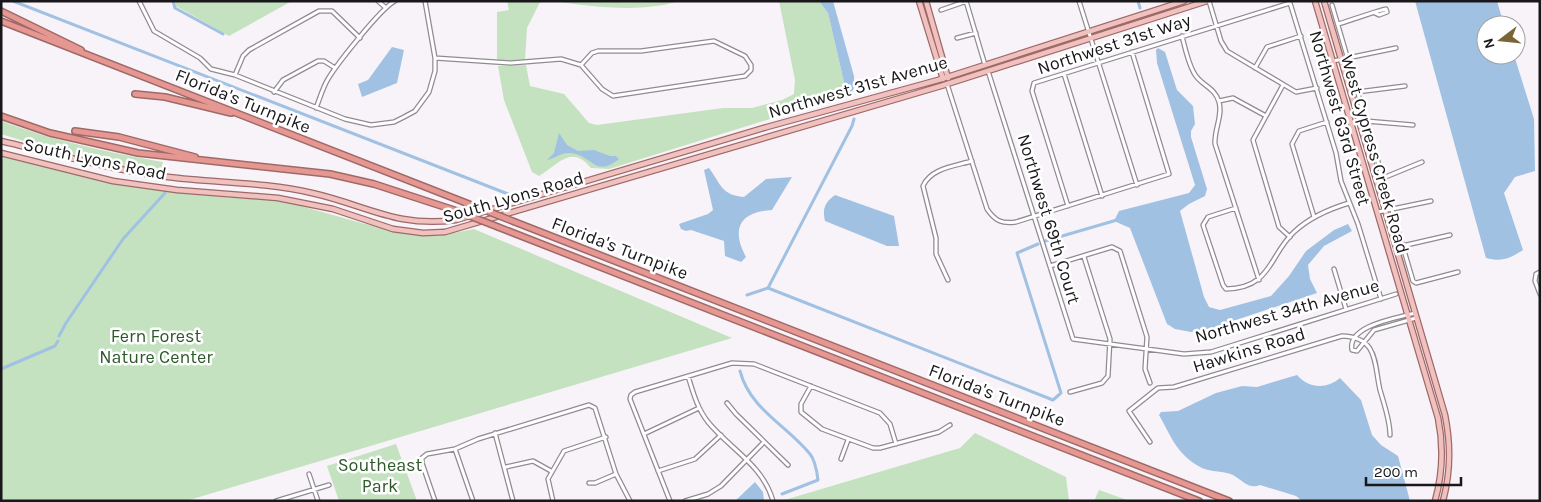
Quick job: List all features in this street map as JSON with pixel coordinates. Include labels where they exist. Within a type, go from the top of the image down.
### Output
[{"type":"highway","points":[[1,11],[71,43],[88,55]]},
{"type":"highway","name":"Florida's Turnpike","points":[[1,21],[1229,501]]},
{"type":"highway","points":[[134,94],[165,97],[241,115]]},
{"type":"highway","name":"Florida's Turnpike","points":[[1,116],[89,143],[138,153],[330,174],[392,189],[457,211],[1199,501]]},
{"type":"highway","points":[[74,132],[119,136],[205,160]]},
{"type":"main road","points":[[919,1],[942,78],[947,84]]},
{"type":"main road","points":[[926,1],[948,76],[947,84]]},
{"type":"main road","name":"Northwest 31st Avenue","points":[[538,196],[942,78],[1184,1]]},
{"type":"main road","name":"Northwest 31st Avenue","points":[[880,105],[1208,1]]},
{"type":"main road","name":"West Cypress Creek Road","points":[[1316,1],[1438,418],[1442,441],[1442,478],[1435,501]]},
{"type":"main road","name":"West Cypress Creek Road","points":[[1324,1],[1445,415],[1450,439],[1450,461],[1443,501]]},
{"type":"main road","name":"South Lyons Road","points":[[1,153],[141,186],[278,198],[310,204],[333,209],[393,229],[423,233],[458,229],[880,105]]},
{"type":"main road","name":"South Lyons Road","points":[[1,141],[115,169],[312,193],[411,222],[456,220],[538,196]]},
{"type":"main road","points":[[668,157],[670,166]]},
{"type":"street","points":[[139,1],[154,31],[200,58],[211,69],[235,76],[359,123],[373,125],[394,122],[415,111],[424,100],[433,82],[435,58],[425,1]]},
{"type":"street","points":[[378,1],[386,8]]},
{"type":"street","points":[[316,108],[334,68],[386,8],[395,1]]},
{"type":"street","points":[[941,10],[967,1],[985,64]]},
{"type":"street","points":[[1079,1],[1137,185]]},
{"type":"street","points":[[1208,1],[1227,51],[1283,85],[1299,92],[1317,88]]},
{"type":"street","name":"Northwest 31st Way","points":[[1068,206],[1032,86],[1034,83],[1290,3]]},
{"type":"street","name":"Northwest 63rd Street","points":[[1290,3],[1336,153],[1341,181],[1358,224],[1381,299]]},
{"type":"street","points":[[1332,5],[1413,281],[1416,283],[1458,272]]},
{"type":"street","points":[[235,76],[243,56],[249,50],[319,11],[332,11],[360,38]]},
{"type":"street","points":[[1338,24],[1375,13]]},
{"type":"street","points":[[958,38],[976,33]]},
{"type":"street","points":[[1182,36],[1195,76],[1208,85],[1219,101],[1220,114],[1215,129],[1215,144],[1259,280]]},
{"type":"street","points":[[1255,68],[1267,47],[1301,36]]},
{"type":"street","points":[[435,58],[511,63],[561,59],[581,65],[602,89],[613,96],[745,76],[751,70],[749,60],[714,40],[641,52],[592,52],[581,65]]},
{"type":"street","points":[[1333,61],[1396,48]]},
{"type":"street","points":[[947,84],[988,210],[996,221],[1007,224],[1169,174],[1169,168],[1132,52]]},
{"type":"street","points":[[274,92],[283,80],[318,61],[324,61],[334,68]]},
{"type":"street","name":"Northwest 69th Court","points":[[988,71],[1073,339],[1111,345]]},
{"type":"street","points":[[1064,74],[1102,196]]},
{"type":"street","points":[[1283,85],[1254,136],[1254,145],[1280,227],[1290,237]]},
{"type":"street","points":[[1357,92],[1405,86]]},
{"type":"street","points":[[1219,101],[1233,98],[1266,116]]},
{"type":"street","points":[[1366,121],[1413,125]]},
{"type":"street","points":[[1314,217],[1292,144],[1299,131],[1327,122]]},
{"type":"street","points":[[948,280],[936,254],[936,238],[924,186],[931,175],[938,171],[972,161]]},
{"type":"street","points":[[1383,178],[1422,162]]},
{"type":"street","points":[[1378,212],[1431,201]]},
{"type":"street","points":[[1236,208],[1204,220],[1214,260],[1226,289],[1259,280],[1290,237],[1314,217],[1349,203]]},
{"type":"street","points":[[1402,246],[1450,235]]},
{"type":"street","points":[[1050,266],[1116,248],[1120,251],[1147,337],[1145,369],[1150,383]]},
{"type":"street","points":[[1070,392],[1106,380],[1111,345],[1084,256]]},
{"type":"street","points":[[1334,269],[1346,309]]},
{"type":"street","points":[[1540,272],[1536,274],[1535,281],[1540,294]]},
{"type":"street","name":"Northwest 34th Avenue","points":[[1111,345],[1184,354],[1210,352],[1396,294]]},
{"type":"street","points":[[1408,317],[1374,330],[1357,351],[1353,352],[1351,346],[1366,327],[1415,315]]},
{"type":"street","name":"Hawkins Road","points":[[1150,442],[1129,412],[1158,388],[1174,387],[1342,336],[1355,339]]},
{"type":"street","points":[[1355,339],[1362,343],[1376,361],[1378,381],[1390,436]]},
{"type":"street","points":[[670,501],[631,395],[635,392],[732,363],[744,362],[880,413],[890,424],[896,444]]},
{"type":"street","points":[[688,376],[699,408],[708,422],[766,481],[773,501]]},
{"type":"street","points":[[811,386],[801,404],[801,412],[822,429],[873,448],[896,444],[939,432],[950,425]]},
{"type":"street","points":[[727,403],[788,465]]},
{"type":"street","points":[[435,501],[422,464],[422,458],[439,451],[455,449],[495,433],[593,406],[606,437],[616,474],[630,501]]},
{"type":"street","points":[[644,434],[676,421],[699,408]]},
{"type":"street","points":[[495,433],[506,467],[513,501]]},
{"type":"street","points":[[658,471],[695,459],[721,435]]},
{"type":"street","points":[[554,501],[548,479],[564,450],[606,437]]},
{"type":"street","points":[[840,459],[848,440]]},
{"type":"street","points":[[685,501],[708,494],[722,486],[764,442]]},
{"type":"street","points":[[455,449],[473,501]]},
{"type":"street","points":[[506,467],[533,461],[551,471]]},
{"type":"street","points":[[309,474],[318,501]]},
{"type":"street","points":[[589,483],[595,483],[616,474]]},
{"type":"street","points":[[279,500],[329,485]]},
{"type":"green space","points":[[175,1],[292,1],[229,36],[176,6]]},
{"type":"green space","points":[[507,1],[543,1],[540,2],[527,28],[525,60],[497,61],[497,12],[509,10]]},
{"type":"green space","points":[[555,1],[678,1],[649,7],[617,8]]},
{"type":"green space","points":[[779,1],[819,1],[828,13],[847,95],[609,169],[591,168],[577,157],[571,157],[565,158],[539,176],[532,172],[504,100],[498,66],[526,65],[530,86],[564,94],[589,123],[597,125],[723,108],[752,108],[782,100],[794,94],[795,80]]},
{"type":"green space","points":[[1,121],[81,145],[163,162],[160,173],[72,156],[1,134]]},
{"type":"green space","name":"Fern Forest Nature Center","points":[[1,155],[150,187],[222,197],[283,201],[365,224],[438,236],[474,229],[732,338],[186,501],[1,501]]},
{"type":"green space","points":[[975,433],[1066,477],[1069,501],[781,501],[960,448]]},
{"type":"green space","name":"Southeast Park","points":[[396,444],[417,501],[339,501],[327,466]]},
{"type":"green space","points":[[1099,490],[1130,501],[1094,501]]},
{"type":"water","points":[[819,1],[833,1],[854,76],[854,88],[850,95],[847,95],[828,13]]},
{"type":"water","points":[[1415,1],[1497,1],[1501,15],[1476,15],[1476,65],[1517,65],[1534,119],[1535,171],[1515,177],[1504,193],[1523,250],[1501,260],[1486,258]]},
{"type":"water","points":[[392,47],[404,50],[397,83],[362,97],[358,84],[368,80]]},
{"type":"water","points":[[1158,48],[1165,52],[1177,90],[1193,106],[1195,124],[1191,131],[1191,137],[1207,189],[1205,196],[1180,211],[1204,297],[1209,307],[1220,310],[1271,296],[1289,276],[1306,251],[1334,230],[1348,224],[1352,231],[1324,246],[1308,265],[1310,279],[1317,293],[1212,328],[1191,332],[1175,329],[1167,324],[1130,228],[1114,221],[1119,211],[1189,193],[1195,185],[1157,63],[1156,50]]},
{"type":"water","points":[[559,133],[567,145],[578,151],[594,150],[610,156],[616,156],[619,159],[611,165],[604,167],[594,164],[577,154],[569,153],[547,160],[554,153]]},
{"type":"water","points":[[709,168],[722,188],[731,194],[744,197],[766,179],[792,177],[772,210],[752,214],[745,218],[741,224],[739,238],[746,257],[741,262],[725,256],[724,241],[691,230],[686,231],[681,229],[679,224],[708,214],[713,210],[704,170]]},
{"type":"water","points":[[835,195],[894,216],[899,246],[887,246],[825,221],[825,206]]},
{"type":"water","points":[[1297,375],[1307,383],[1318,386],[1335,382],[1340,378],[1361,400],[1372,435],[1381,445],[1398,456],[1410,501],[1302,501],[1296,496],[1260,485],[1252,486],[1246,484],[1233,475],[1202,468],[1194,463],[1181,452],[1159,415],[1161,412],[1178,411],[1216,393],[1242,386],[1257,387]]},
{"type":"water","points":[[755,482],[763,492],[764,501],[735,501]]},
{"type":"waterway","points":[[13,1],[508,194]]},
{"type":"waterway","points":[[173,1],[175,8],[223,34]]},
{"type":"waterway","points":[[1138,1],[1140,8]]},
{"type":"waterway","points":[[747,295],[768,288],[854,119]]},
{"type":"waterway","points":[[59,336],[123,239],[165,193]]},
{"type":"waterway","points":[[1045,241],[1117,220]]},
{"type":"waterway","points":[[768,288],[1053,400],[1061,393],[1017,253],[1038,244]]},
{"type":"waterway","points":[[1,369],[55,346],[58,341]]},
{"type":"waterway","points":[[740,371],[745,384],[760,406],[801,444],[812,457],[818,480],[782,494]]}]
